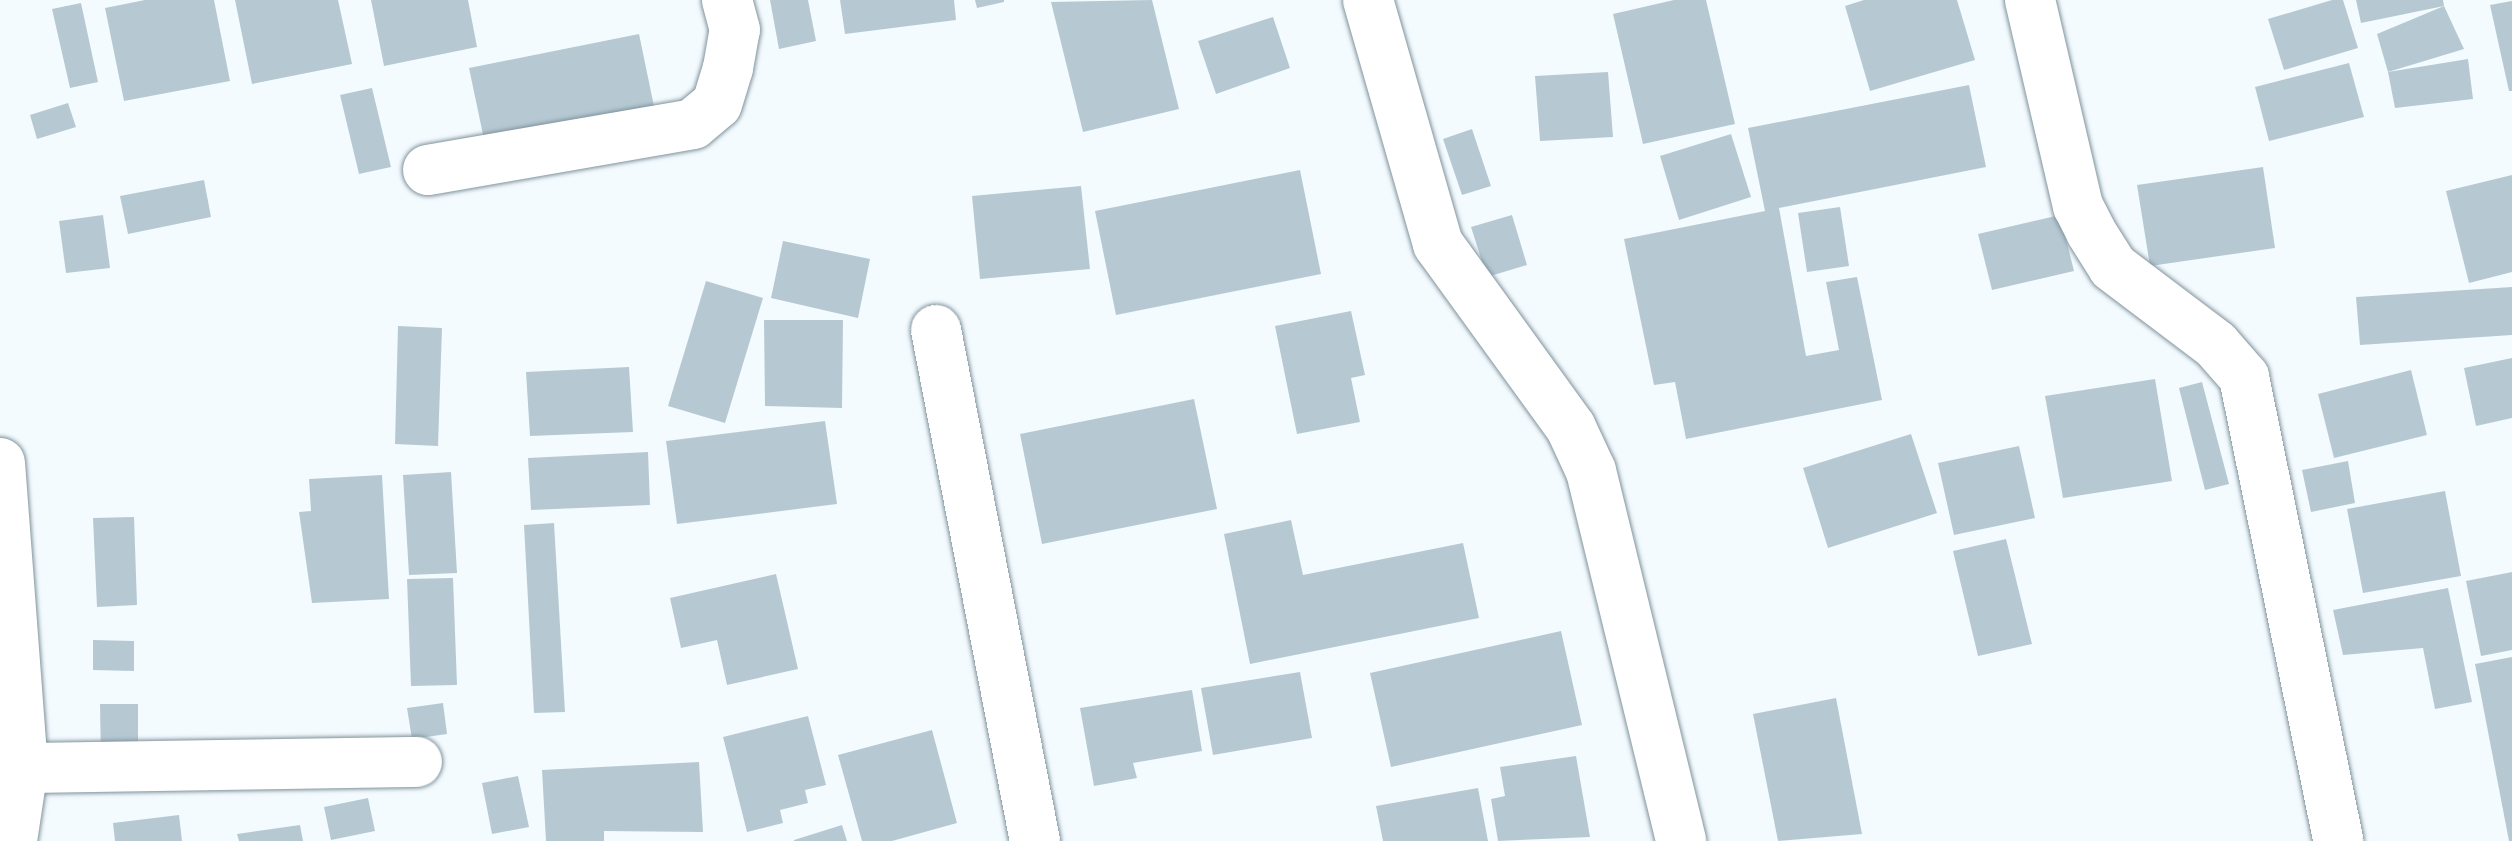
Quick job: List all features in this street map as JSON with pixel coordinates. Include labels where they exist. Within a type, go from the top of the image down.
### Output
[{"type":"street","points":[[428,170],[693,124],[718,104],[728,68],[735,30],[727,0]]},
{"type":"street","points":[[1368,0],[1438,244],[1571,428],[1592,471],[1681,841]]},
{"type":"street","points":[[2030,0],[2078,206],[2090,232],[2113,267],[2216,345],[2244,377],[2338,841]]},
{"type":"street","points":[[936,330],[1036,841]]},
{"type":"street","points":[[0,463],[23,768],[12,841]]},
{"type":"street","points":[[23,768],[417,762]]},
{"type":"building","points":[[145,0],[214,0],[230,81],[124,101],[105,8]]},
{"type":"building","points":[[235,0],[338,0],[352,64],[252,84]]},
{"type":"building","points":[[371,0],[468,0],[477,47],[384,66]]},
{"type":"building","points":[[770,0],[808,0],[816,41],[779,49]]},
{"type":"building","points":[[840,0],[954,0],[956,20],[845,34]]},
{"type":"building","points":[[975,0],[1004,0],[1004,2],[977,8]]},
{"type":"building","points":[[1152,0],[1179,109],[1083,132],[1051,2]]},
{"type":"building","points":[[1674,0],[1706,0],[1735,124],[1643,144],[1613,14]]},
{"type":"building","points":[[1864,0],[1957,0],[1975,60],[1870,91],[1845,6]]},
{"type":"building","points":[[2343,0],[2358,48],[2284,70],[2268,19]]},
{"type":"building","points":[[2356,0],[2443,0],[2444,6],[2361,23]]},
{"type":"building","points":[[2512,1],[2512,91],[2509,91],[2490,5]]},
{"type":"building","points":[[81,3],[98,82],[70,88],[52,9]]},
{"type":"building","points":[[2444,6],[2464,49],[2388,72],[2377,34]]},
{"type":"building","points":[[1273,17],[1290,68],[1216,94],[1198,41]]},
{"type":"building","points":[[639,34],[656,116],[486,149],[469,68]]},
{"type":"building","points":[[2468,59],[2473,99],[2395,108],[2388,72]]},
{"type":"building","points":[[2349,63],[2364,117],[2269,141],[2255,87]]},
{"type":"building","points":[[1608,72],[1613,137],[1540,141],[1535,76]]},
{"type":"building","points":[[1969,85],[1986,167],[1779,208],[1806,356],[1839,350],[1826,282],[1857,277],[1882,400],[1686,439],[1675,382],[1654,385],[1624,239],[1765,211],[1748,128]]},
{"type":"building","points":[[372,88],[391,167],[359,174],[340,95]]},
{"type":"building","points":[[68,103],[76,127],[37,139],[30,115]]},
{"type":"building","points":[[1472,129],[1491,186],[1462,195],[1443,139]]},
{"type":"building","points":[[1731,134],[1751,197],[1679,220],[1660,156]]},
{"type":"building","points":[[2263,167],[2275,248],[2150,266],[2137,185]]},
{"type":"building","points":[[1300,170],[1321,274],[1116,315],[1095,211]]},
{"type":"building","points":[[2512,175],[2512,272],[2469,283],[2446,191]]},
{"type":"building","points":[[204,180],[211,217],[128,234],[120,196]]},
{"type":"building","points":[[1081,186],[1090,269],[980,279],[972,196]]},
{"type":"building","points":[[1840,207],[1849,266],[1807,272],[1798,213]]},
{"type":"building","points":[[103,215],[110,268],[66,273],[59,221]]},
{"type":"building","points":[[1512,215],[1527,265],[1487,277],[1471,227]]},
{"type":"building","points":[[2060,215],[2074,271],[1992,290],[1978,234]]},
{"type":"building","points":[[783,241],[870,259],[858,318],[771,298]]},
{"type":"building","points":[[706,281],[763,298],[725,423],[668,406]]},
{"type":"building","points":[[2512,287],[2512,335],[2360,345],[2356,297]]},
{"type":"building","points":[[1351,311],[1365,375],[1351,378],[1360,422],[1297,434],[1275,326]]},
{"type":"building","points":[[764,320],[843,320],[842,408],[765,406]]},
{"type":"building","points":[[398,326],[442,328],[438,446],[395,444]]},
{"type":"building","points":[[2512,358],[2512,418],[2476,426],[2464,368]]},
{"type":"building","points":[[629,367],[633,432],[530,436],[526,372]]},
{"type":"building","points":[[2411,370],[2427,435],[2334,458],[2318,394]]},
{"type":"building","points":[[2155,379],[2172,481],[2063,498],[2045,396]]},
{"type":"building","points":[[2202,382],[2229,484],[2205,490],[2179,388]]},
{"type":"building","points":[[1194,399],[1217,509],[1042,544],[1020,434]]},
{"type":"building","points":[[825,421],[837,504],[677,524],[666,441]]},
{"type":"building","points":[[1911,434],[1937,513],[1828,548],[1803,468]]},
{"type":"building","points":[[2019,446],[2035,518],[1954,535],[1938,463]]},
{"type":"building","points":[[648,452],[650,505],[531,510],[528,458]]},
{"type":"building","points":[[2348,461],[2355,503],[2311,512],[2302,470]]},
{"type":"building","points":[[451,472],[457,573],[409,575],[403,475]]},
{"type":"building","points":[[382,475],[389,599],[312,603],[299,512],[311,511],[309,479]]},
{"type":"building","points":[[2445,491],[2461,576],[2363,593],[2347,509]]},
{"type":"building","points":[[134,517],[137,605],[97,607],[93,518]]},
{"type":"building","points":[[1291,520],[1303,575],[1463,543],[1479,618],[1250,664],[1224,534]]},
{"type":"building","points":[[554,523],[565,712],[534,713],[524,525]]},
{"type":"building","points":[[2006,539],[2032,644],[1978,656],[1953,551]]},
{"type":"building","points":[[2512,572],[2512,650],[2481,656],[2466,581]]},
{"type":"building","points":[[776,574],[798,669],[727,685],[717,640],[681,648],[670,598]]},
{"type":"building","points":[[453,578],[457,685],[411,686],[407,579]]},
{"type":"building","points":[[2448,588],[2472,702],[2435,709],[2423,648],[2343,655],[2333,610]]},
{"type":"building","points":[[1561,631],[1582,725],[1391,767],[1370,673]]},
{"type":"building","points":[[93,640],[134,641],[134,671],[93,670]]},
{"type":"building","points":[[2512,657],[2512,841],[2509,841],[2475,664]]},
{"type":"building","points":[[1300,672],[1312,738],[1213,755],[1201,688]]},
{"type":"building","points":[[1192,690],[1202,751],[1133,763],[1137,778],[1094,786],[1080,708]]},
{"type":"building","points":[[1836,698],[1862,834],[1778,841],[1753,714]]},
{"type":"building","points":[[443,703],[447,734],[412,739],[407,708]]},
{"type":"building","points":[[100,704],[138,704],[138,761],[101,761]]},
{"type":"building","points":[[808,716],[826,785],[805,790],[808,803],[780,810],[783,823],[747,832],[723,737]]},
{"type":"building","points":[[932,730],[957,823],[892,841],[862,841],[838,755]]},
{"type":"building","points":[[1576,756],[1590,837],[1498,841],[1491,799],[1505,796],[1500,767]]},
{"type":"building","points":[[699,762],[703,832],[604,831],[604,841],[546,841],[542,770]]},
{"type":"building","points":[[518,776],[529,827],[492,834],[482,783]]},
{"type":"building","points":[[1478,788],[1488,841],[1383,841],[1376,806]]},
{"type":"building","points":[[368,798],[375,831],[331,840],[324,807]]},
{"type":"building","points":[[179,815],[182,841],[115,841],[113,823]]},
{"type":"building","points":[[300,825],[303,841],[239,841],[237,834]]},
{"type":"building","points":[[842,825],[847,841],[794,841],[794,840]]}]
